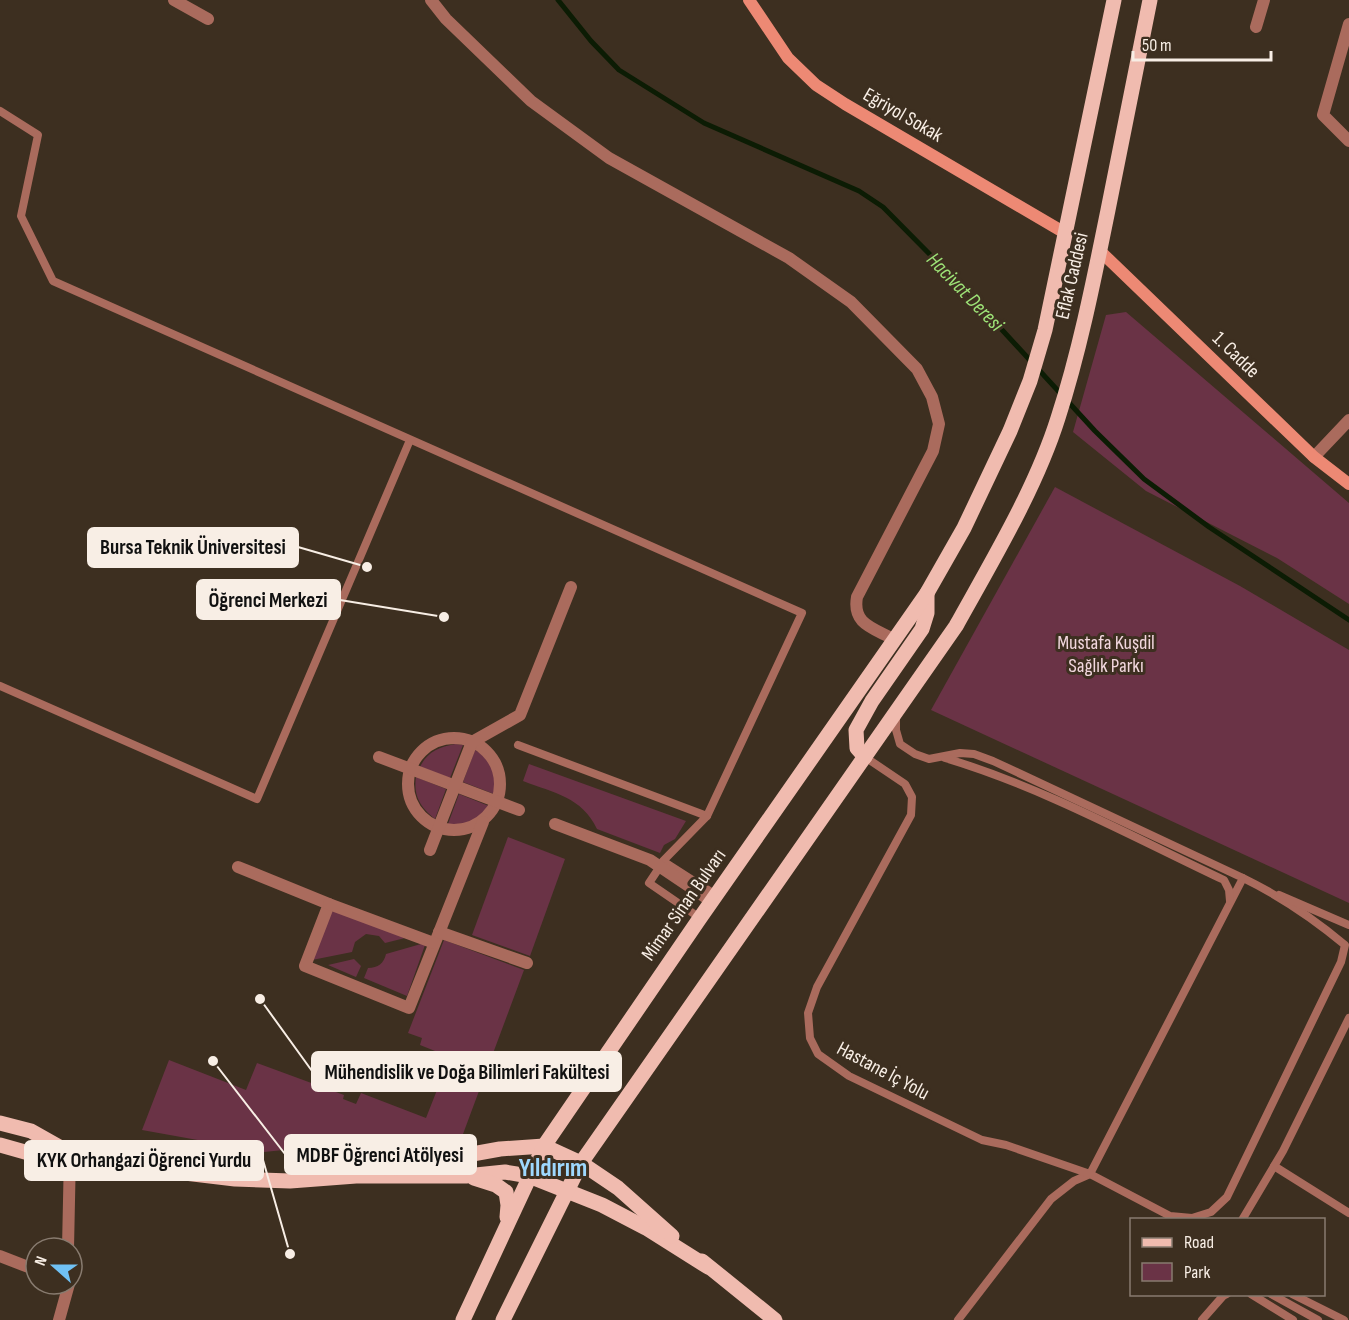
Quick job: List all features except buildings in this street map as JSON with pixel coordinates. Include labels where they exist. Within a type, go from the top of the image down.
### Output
[{"type":"main road","name":"Eğriyol Sokak","points":[[749,0],[788,58],[816,85],[1065,233]]},
{"type":"main road","name":"Eflak Caddesi","points":[[964,528],[1011,431],[1030,381],[1045,330],[1114,0]]},
{"type":"main road","name":"Eflak Caddesi","points":[[896,712],[956,626],[1030,486],[1058,419],[1095,276],[1150,0]]},
{"type":"main road","name":"1. Cadde","points":[[1100,251],[1314,457],[1349,484]]},
{"type":"main road","name":"Mimar Sinan Bulvarı","points":[[463,1320],[544,1146],[927,593],[964,528]]},
{"type":"main road","points":[[865,757],[856,748],[856,730],[872,701],[922,629],[927,613],[927,593]]},
{"type":"main road","points":[[503,1320],[581,1163],[896,712]]},
{"type":"main road","points":[[0,1123],[31,1131],[70,1153]]},
{"type":"main road","points":[[0,1144],[32,1154],[70,1153],[168,1171],[235,1179],[290,1181],[356,1176],[466,1176],[505,1172],[529,1176],[602,1205],[646,1228],[708,1267]]},
{"type":"main road","points":[[356,1176],[501,1149],[544,1146],[581,1163],[618,1188],[708,1267],[775,1320]]},
{"type":"main road","points":[[466,1176],[496,1185],[506,1192],[508,1205],[506,1226]]},
{"type":"street","points":[[174,0],[208,19]]},
{"type":"street","points":[[431,0],[446,19],[531,101],[609,158],[789,258],[851,302],[917,369],[932,397],[939,424],[933,451],[857,597],[854,610],[860,620],[895,640]]},
{"type":"street","points":[[1256,27],[1264,0]]},
{"type":"street","points":[[1349,24],[1323,115],[1349,141]]},
{"type":"street","points":[[1314,457],[1349,420]]},
{"type":"street","points":[[430,850],[472,742],[520,715],[571,587]]},
{"type":"street","points":[[446,738],[466,739],[472,742],[486,750],[498,766],[501,785],[498,802],[483,822],[468,829],[438,828],[421,817],[410,801],[407,785],[414,761],[427,746],[446,738]]},
{"type":"street","points":[[379,757],[519,810]]},
{"type":"street","points":[[329,904],[305,966],[409,1008],[483,822]]},
{"type":"street","points":[[555,824],[662,864],[714,898]]},
{"type":"street","points":[[238,867],[329,904],[527,963]]},
{"type":"street","points":[[68,1236],[70,1153]]},
{"type":"street","points":[[0,1257],[24,1266]]},
{"type":"street","points":[[59,1320],[66,1296]]},
{"type":"lane","points":[[0,111],[38,135],[21,216],[53,281],[802,614],[707,816],[662,864],[649,883],[700,918]]},
{"type":"lane","points":[[0,686],[257,799],[410,440]]},
{"type":"lane","name":"Hastane İç Yolu","points":[[865,757],[905,784],[912,797],[911,815],[818,987],[808,1013],[810,1038],[818,1054],[849,1076],[982,1140],[1006,1145],[1090,1174],[1171,1218],[1192,1218],[1211,1212],[1227,1197],[1341,962],[1345,945],[1257,885],[993,760],[974,754],[960,753],[929,759],[915,754],[900,744],[896,730],[896,712]]},
{"type":"lane","points":[[518,745],[707,816]]},
{"type":"lane","points":[[944,757],[971,765],[1074,808],[1224,880],[1229,890],[1230,902]]},
{"type":"lane","points":[[958,1320],[1051,1199],[1074,1181],[1090,1174],[1243,878]]},
{"type":"lane","points":[[1257,885],[1349,926]]},
{"type":"lane","points":[[1243,1218],[1274,1166],[1349,1018]]},
{"type":"lane","points":[[1274,1166],[1349,1213]]},
{"type":"lane","points":[[1202,1320],[1223,1296]]},
{"type":"lane","points":[[1254,1296],[1293,1320]]},
{"type":"lane","points":[[1275,1296],[1318,1320]]},
{"type":"lane","points":[[1296,1296],[1344,1320]]},
{"type":"green space","points":[[1126,312],[1349,503],[1349,604],[1277,558],[1146,491],[1073,432],[1106,315]]},
{"type":"green space","name":"Mustafa Kuşdil Sağlık Parkı","points":[[1055,487],[1240,586],[1349,650],[1349,903],[931,710]]},
{"type":"green space","points":[[455,744],[463,745],[450,778],[420,767],[434,751]]},
{"type":"green space","points":[[475,750],[481,753],[492,769],[495,781],[494,794],[463,782]]},
{"type":"green space","points":[[529,764],[686,821],[675,839],[664,845],[660,853],[597,829],[591,818],[575,803],[556,793],[523,781]]},
{"type":"green space","points":[[416,777],[446,789],[435,819],[419,801],[415,784]]},
{"type":"green space","points":[[459,794],[489,806],[471,821],[448,824]]},
{"type":"green space","points":[[508,837],[565,859],[530,956],[472,935]]},
{"type":"green space","points":[[337,910],[409,937],[385,943],[379,936],[366,934],[355,942],[352,952],[312,960],[331,912]]},
{"type":"green space","points":[[444,940],[524,970],[463,1134],[390,1143],[391,1139],[264,1152],[142,1130],[169,1060],[246,1090],[257,1063],[344,1095],[343,1099],[356,1104],[361,1093],[426,1118],[450,1057],[420,1045],[422,1038],[408,1033]]},
{"type":"green space","points":[[421,944],[425,945],[407,996],[364,978],[368,968],[380,964],[386,954]]},
{"type":"green space","points":[[354,959],[361,966],[356,977],[328,965]]},
{"type":"waterway","name":"Hacivat Deresi","points":[[558,0],[591,41],[619,70],[704,123],[859,191],[883,207],[970,295],[1095,431],[1144,479],[1209,527],[1349,620]]},
{"type":"place","name":"Bursa Teknik Üniversitesi","points":[[367,567]]},
{"type":"place","name":"Öğrenci Merkezi","points":[[444,617]]},
{"type":"place","name":"Mühendislik ve Doğa Bilimleri Fakültesi","points":[[260,999]]},
{"type":"place","name":"MDBF Öğrenci Atölyesi","points":[[213,1061]]},
{"type":"place","name":"KYK Orhangazi Öğrenci Yurdu","points":[[290,1254]]},
{"type":"district","name":"Yıldırım","points":[[553,1168]]}]
